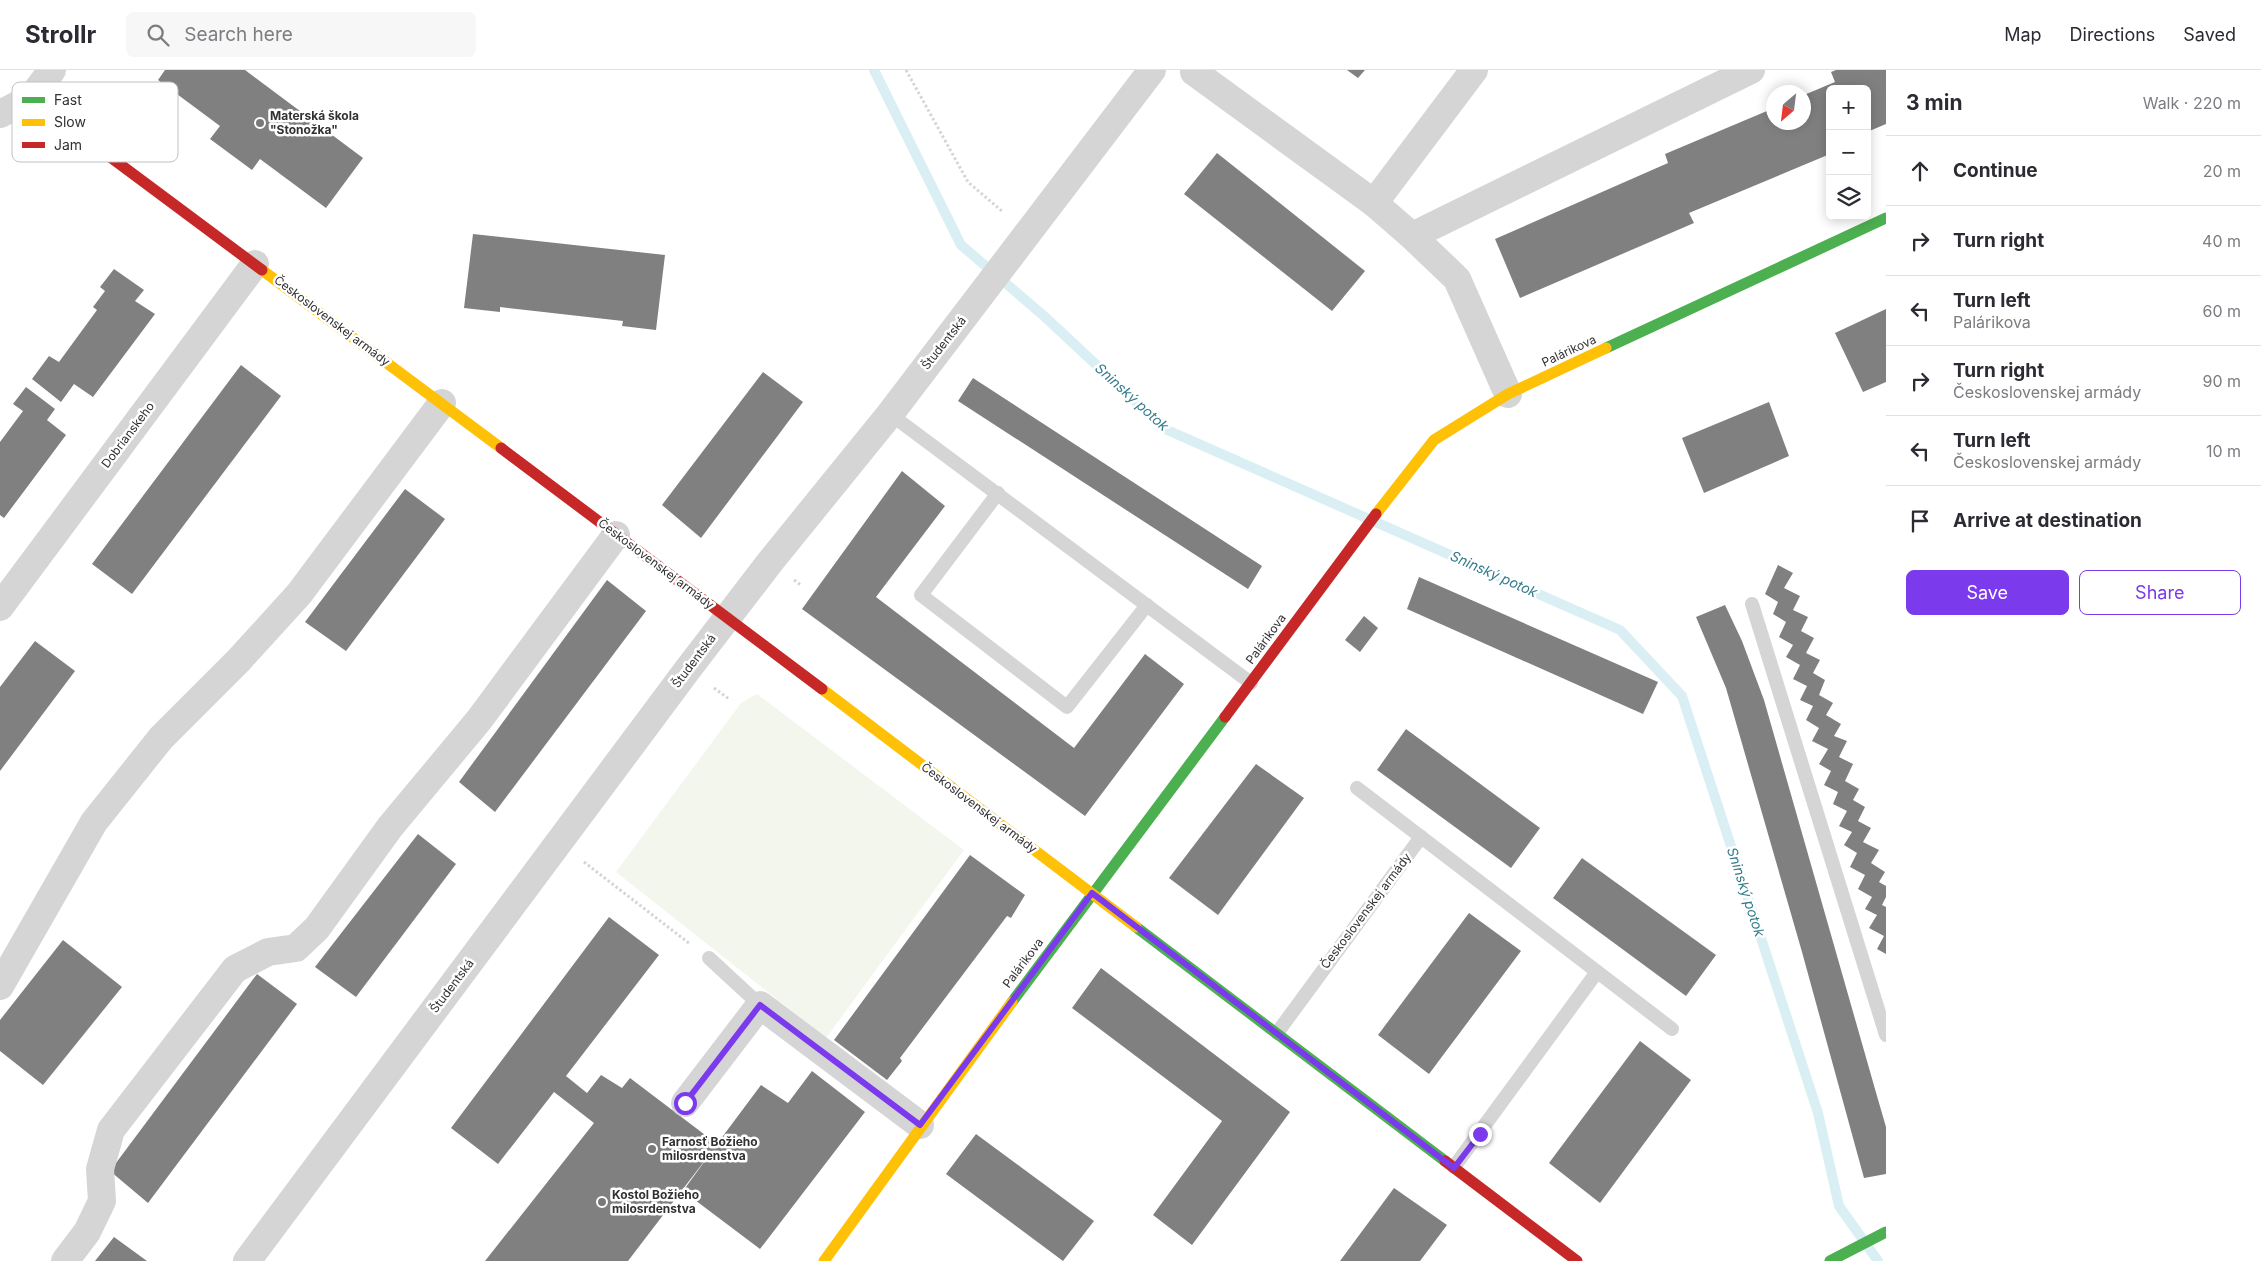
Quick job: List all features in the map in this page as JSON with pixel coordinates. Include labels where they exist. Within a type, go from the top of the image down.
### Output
[{"type":"street","points":[[43,82],[52,70]]},
{"type":"street","name":"Študentská","points":[[246,1261],[728,618],[890,414],[1152,70]]},
{"type":"street","points":[[1374,203],[1474,70]]},
{"type":"street","points":[[1412,236],[1751,70]]},
{"type":"street","points":[[1194,72],[1374,203],[1457,279],[1508,394]]},
{"type":"street","points":[[0,114],[12,108]]},
{"type":"street","name":"Československej armády","points":[[117,162],[728,618],[1577,1261]]},
{"type":"street","name":"Palárikova","points":[[824,1261],[920,1125],[1092,893],[1251,683],[1349,549],[1434,440],[1508,394],[1886,218]]},
{"type":"street","name":"Dobrianskeho","points":[[0,607],[255,264]]},
{"type":"street","points":[[0,986],[94,822],[161,738],[239,660],[298,594],[442,403]]},
{"type":"street","points":[[65,1261],[87,1232],[102,1201],[100,1169],[112,1130],[235,969],[268,952],[296,948],[318,928],[390,827],[479,720],[616,534]]},
{"type":"street","points":[[685,1103],[760,1005],[920,1125]]},
{"type":"street","points":[[1830,1261],[1886,1232]]},
{"type":"lane","points":[[890,414],[1251,683]]},
{"type":"lane","points":[[998,493],[921,595],[1068,707],[1147,605]]},
{"type":"lane","points":[[1752,604],[1886,1035]]},
{"type":"lane","points":[[1357,788],[1672,1029]]},
{"type":"lane","name":"Československej armády","points":[[1277,1034],[1421,837]]},
{"type":"lane","points":[[709,958],[760,1005]]},
{"type":"lane","points":[[1454,1168],[1597,972]]},
{"type":"path","points":[[906,70],[968,182],[1023,241]]},
{"type":"path","points":[[706,682],[729,699]]},
{"type":"path","points":[[580,859],[709,958]]},
{"type":"shaded area","points":[[757,694],[964,850],[826,1038],[616,872],[741,703]]},
{"type":"building","points":[[165,70],[245,70],[363,158],[326,208],[260,159],[252,170],[210,139],[220,126],[178,95],[178,82],[161,82],[158,80]]},
{"type":"building","points":[[1347,70],[1365,70],[1358,78]]},
{"type":"building","points":[[1836,70],[1886,70],[1886,124],[1871,130],[1871,85],[1828,85],[1835,82],[1831,72]]},
{"type":"building","points":[[1826,86],[1826,156],[1689,213],[1694,223],[1520,298],[1495,239],[1668,163],[1665,154],[1766,111],[1766,130],[1811,130],[1811,92]]},
{"type":"building","points":[[1217,153],[1365,271],[1332,311],[1184,194]]},
{"type":"building","points":[[473,234],[665,255],[656,330],[622,326],[623,321],[500,307],[500,312],[464,308]]},
{"type":"building","points":[[114,269],[144,290],[135,301],[155,314],[93,397],[74,384],[61,402],[32,379],[49,356],[59,362],[97,310],[93,307],[105,291],[100,287]]},
{"type":"building","points":[[1886,309],[1886,382],[1863,392],[1835,333]]},
{"type":"building","points":[[241,365],[281,396],[132,594],[92,564]]},
{"type":"building","points":[[763,372],[803,402],[701,538],[662,505]]},
{"type":"building","points":[[973,378],[1262,566],[1248,589],[958,401]]},
{"type":"building","points":[[26,387],[55,409],[47,420],[66,435],[4,518],[0,515],[0,442],[23,411],[13,404]]},
{"type":"building","points":[[1769,402],[1789,456],[1704,493],[1682,438]]},
{"type":"building","points":[[902,471],[945,506],[876,597],[1074,748],[1145,654],[1184,684],[1085,816],[802,609]]},
{"type":"building","points":[[405,489],[445,519],[346,651],[305,622]]},
{"type":"building","points":[[1778,565],[1793,573],[1784,588],[1800,596],[1793,610],[1808,617],[1801,631],[1814,638],[1806,653],[1820,660],[1813,673],[1825,680],[1819,695],[1833,703],[1826,715],[1841,724],[1834,736],[1847,741],[1839,757],[1853,764],[1845,781],[1859,789],[1853,800],[1865,807],[1858,821],[1871,828],[1863,842],[1879,850],[1871,863],[1885,872],[1879,882],[1886,886],[1886,897],[1882,905],[1886,907],[1886,954],[1877,949],[1884,936],[1869,928],[1877,915],[1865,909],[1872,897],[1858,889],[1865,875],[1850,867],[1857,853],[1844,845],[1852,832],[1839,826],[1847,811],[1833,804],[1838,792],[1824,785],[1831,771],[1819,764],[1828,749],[1812,741],[1819,728],[1806,720],[1813,706],[1800,700],[1807,686],[1793,679],[1800,665],[1786,657],[1793,645],[1779,637],[1786,622],[1773,614],[1778,602],[1765,594]]},
{"type":"building","points":[[1419,577],[1658,682],[1643,714],[1407,609]]},
{"type":"building","points":[[607,580],[646,611],[495,812],[459,782]]},
{"type":"building","points":[[1725,605],[1742,641],[1764,700],[1886,1127],[1886,1174],[1864,1178],[1802,952],[1726,688],[1696,617]]},
{"type":"building","points":[[1364,616],[1378,628],[1360,652],[1345,640]]},
{"type":"building","points":[[35,641],[75,671],[0,771],[0,687]]},
{"type":"building","points":[[1406,729],[1540,828],[1511,868],[1377,770]]},
{"type":"building","points":[[1256,764],[1304,798],[1218,915],[1169,878]]},
{"type":"building","points":[[418,834],[456,864],[356,997],[315,967]]},
{"type":"building","points":[[970,855],[1025,895],[1011,918],[1007,916],[900,1058],[902,1061],[887,1080],[834,1040]]},
{"type":"building","points":[[1582,858],[1716,955],[1686,996],[1553,898]]},
{"type":"building","points":[[1469,913],[1521,951],[1429,1074],[1378,1035]]},
{"type":"building","points":[[609,917],[659,955],[566,1076],[587,1093],[601,1075],[622,1088],[630,1078],[717,1144],[761,1085],[788,1103],[812,1071],[865,1112],[760,1249],[683,1191],[712,1151],[628,1261],[485,1261],[594,1123],[554,1092],[498,1164],[451,1128]]},
{"type":"building","points":[[63,940],[122,987],[43,1085],[0,1051],[0,1020]]},
{"type":"building","points":[[1101,968],[1290,1112],[1192,1245],[1153,1215],[1222,1121],[1072,1008]]},
{"type":"building","points":[[257,974],[297,1004],[148,1203],[110,1171]]},
{"type":"building","points":[[1640,1041],[1691,1080],[1600,1203],[1549,1163]]},
{"type":"building","points":[[976,1134],[1094,1221],[1063,1261],[946,1174]]},
{"type":"building","points":[[1394,1188],[1447,1225],[1420,1261],[1340,1261]]},
{"type":"building","points":[[114,1237],[147,1261],[95,1261]]},
{"type":"waterway","name":"Sninský potok","points":[[874,70],[961,245],[1044,316],[1165,429],[1620,630],[1682,696],[1818,1113],[1839,1206],[1878,1261]]},
{"type":"traffic: fast","points":[[1606,348],[1886,218]]},
{"type":"traffic: fast","points":[[1012,1002],[1225,717]]},
{"type":"traffic: fast","points":[[1136,927],[1445,1161]]},
{"type":"traffic: fast","points":[[1830,1261],[1886,1232]]},
{"type":"traffic: slow","points":[[262,270],[501,448]]},
{"type":"traffic: slow","points":[[1376,514],[1434,440],[1508,394],[1606,348]]},
{"type":"traffic: slow","points":[[822,689],[1136,927]]},
{"type":"traffic: slow","points":[[824,1261],[1012,1002]]},
{"type":"traffic: jam","points":[[117,162],[262,270]]},
{"type":"traffic: jam","points":[[501,448],[822,689]]},
{"type":"traffic: jam","points":[[1225,717],[1376,514]]},
{"type":"traffic: jam","points":[[1445,1161],[1577,1261]]},
{"type":"place","name":"Materská škola \"Stonožka\"","points":[[260,123]]},
{"type":"place","name":"Farnosť Božieho milosrdenstva","points":[[652,1149]]},
{"type":"place","name":"Kostol Božieho milosrdenstva","points":[[602,1202]]},
{"type":"route","points":[[685,1103],[760,1005],[920,1125],[1092,893],[1454,1168],[1480,1134]]}]
